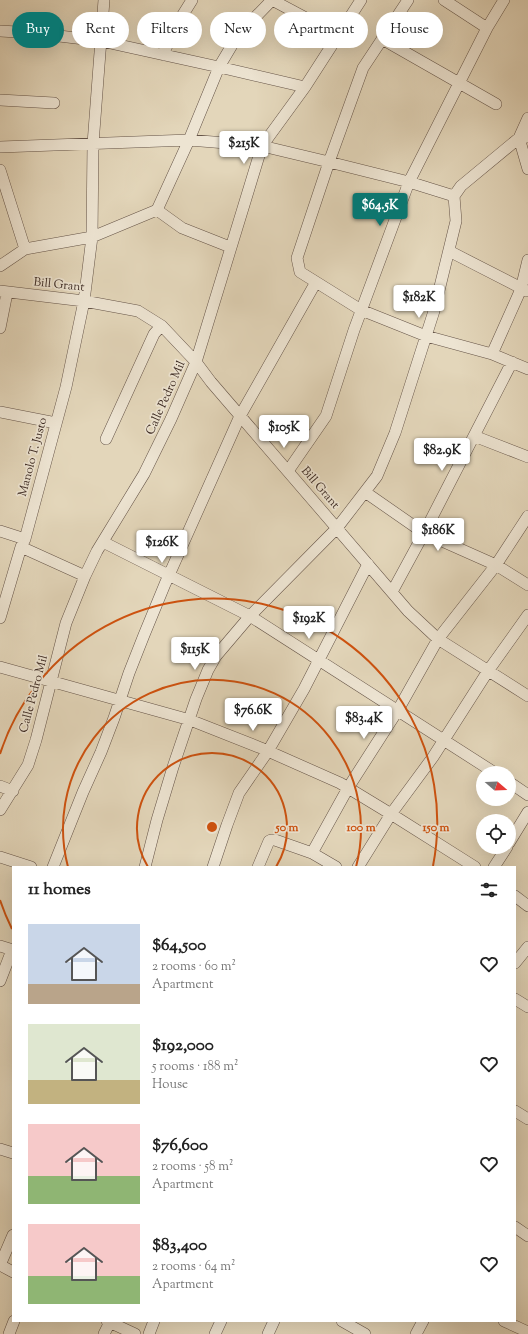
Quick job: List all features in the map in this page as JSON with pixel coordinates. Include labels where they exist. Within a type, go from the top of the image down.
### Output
[{"type":"street","name":"Manolo T. Justo","points":[[103,12],[104,0]]},
{"type":"street","points":[[163,55],[174,29],[192,0]]},
{"type":"street","points":[[0,266],[25,249],[92,237],[158,210],[219,67],[238,35],[272,0],[295,12]]},
{"type":"street","name":"Calle Pedro Mil","points":[[353,12],[361,0]]},
{"type":"street","points":[[400,12],[408,0]]},
{"type":"street","points":[[444,0],[487,28]]},
{"type":"street","points":[[288,471],[326,416],[361,310],[409,182],[487,28],[504,0]]},
{"type":"street","points":[[0,31],[72,38]]},
{"type":"street","points":[[129,47],[305,87]]},
{"type":"street","name":"Manolo T. Justo","points":[[0,618],[23,543],[66,387],[84,301],[92,237],[93,144],[100,48]]},
{"type":"street","name":"Calle Pedro Mil","points":[[0,810],[28,765],[66,623],[85,576],[97,551],[144,474],[171,419],[196,362],[262,146],[305,87],[330,48]]},
{"type":"street","points":[[376,48],[363,68],[329,162],[297,258],[300,272],[361,310],[426,336],[492,354],[528,369]]},
{"type":"street","points":[[398,48],[496,104]]},
{"type":"street","points":[[0,100],[54,103]]},
{"type":"street","points":[[528,118],[524,137],[528,169]]},
{"type":"street","points":[[144,866],[157,820],[199,691],[216,656],[250,616],[337,528],[377,476],[395,433],[434,311],[450,251],[456,221],[454,196],[461,186],[524,137]]},
{"type":"street","points":[[0,147],[189,140],[262,146],[409,182],[454,196]]},
{"type":"street","points":[[0,170],[25,249]]},
{"type":"street","points":[[158,210],[182,228],[230,247]]},
{"type":"street","points":[[450,251],[525,290]]},
{"type":"street","points":[[492,354],[525,290],[528,260]]},
{"type":"street","points":[[53,866],[101,752],[129,673],[170,575],[240,416],[316,282]]},
{"type":"street","points":[[0,328],[4,292]]},
{"type":"street","name":"Bill Grant","points":[[4,292],[84,301],[138,312],[161,326],[196,362],[211,382],[408,611],[438,639],[528,696]]},
{"type":"street","points":[[106,439],[154,334],[161,326]]},
{"type":"street","points":[[392,592],[512,362]]},
{"type":"street","points":[[0,413],[56,423]]},
{"type":"street","points":[[474,436],[528,456]]},
{"type":"street","points":[[365,492],[424,532],[496,565],[528,585]]},
{"type":"street","points":[[312,853],[348,788],[398,710],[438,639],[496,565],[528,516]]},
{"type":"street","points":[[0,531],[85,576]]},
{"type":"street","points":[[103,542],[250,616],[484,766]]},
{"type":"street","points":[[213,866],[227,825],[240,793],[268,751],[319,660],[368,564]]},
{"type":"street","points":[[359,866],[391,814],[433,757],[488,671],[528,615]]},
{"type":"street","points":[[0,667],[190,720],[268,751],[348,788],[473,866]]},
{"type":"street","points":[[0,786],[13,790]]},
{"type":"street","points":[[516,787],[528,795]]},
{"type":"street","points":[[516,832],[528,812]]},
{"type":"street","points":[[258,866],[271,840],[275,840],[312,853],[334,866]]},
{"type":"street","points":[[495,866],[502,854]]},
{"type":"street","points":[[0,857],[28,866]]},
{"type":"street","points":[[516,897],[528,906]]},
{"type":"street","points":[[0,946],[12,950]]},
{"type":"street","points":[[516,962],[528,947]]},
{"type":"street","points":[[0,982],[12,952]]},
{"type":"street","points":[[516,1000],[528,1007]]},
{"type":"street","points":[[516,1112],[528,1119]]},
{"type":"street","points":[[0,1149],[12,1153]]},
{"type":"street","points":[[516,1228],[528,1236]]},
{"type":"street","points":[[12,1237],[0,1265],[12,1271]]},
{"type":"street","points":[[9,1334],[14,1322]]},
{"type":"street","points":[[104,1334],[108,1322],[135,1334]]},
{"type":"street","points":[[149,1334],[154,1322]]},
{"type":"street","points":[[215,1334],[221,1322]]},
{"type":"street","points":[[268,1334],[274,1322]]},
{"type":"street","points":[[344,1322],[365,1334]]},
{"type":"street","points":[[416,1334],[422,1322]]},
{"type":"street","points":[[506,1322],[528,1332]]}]
